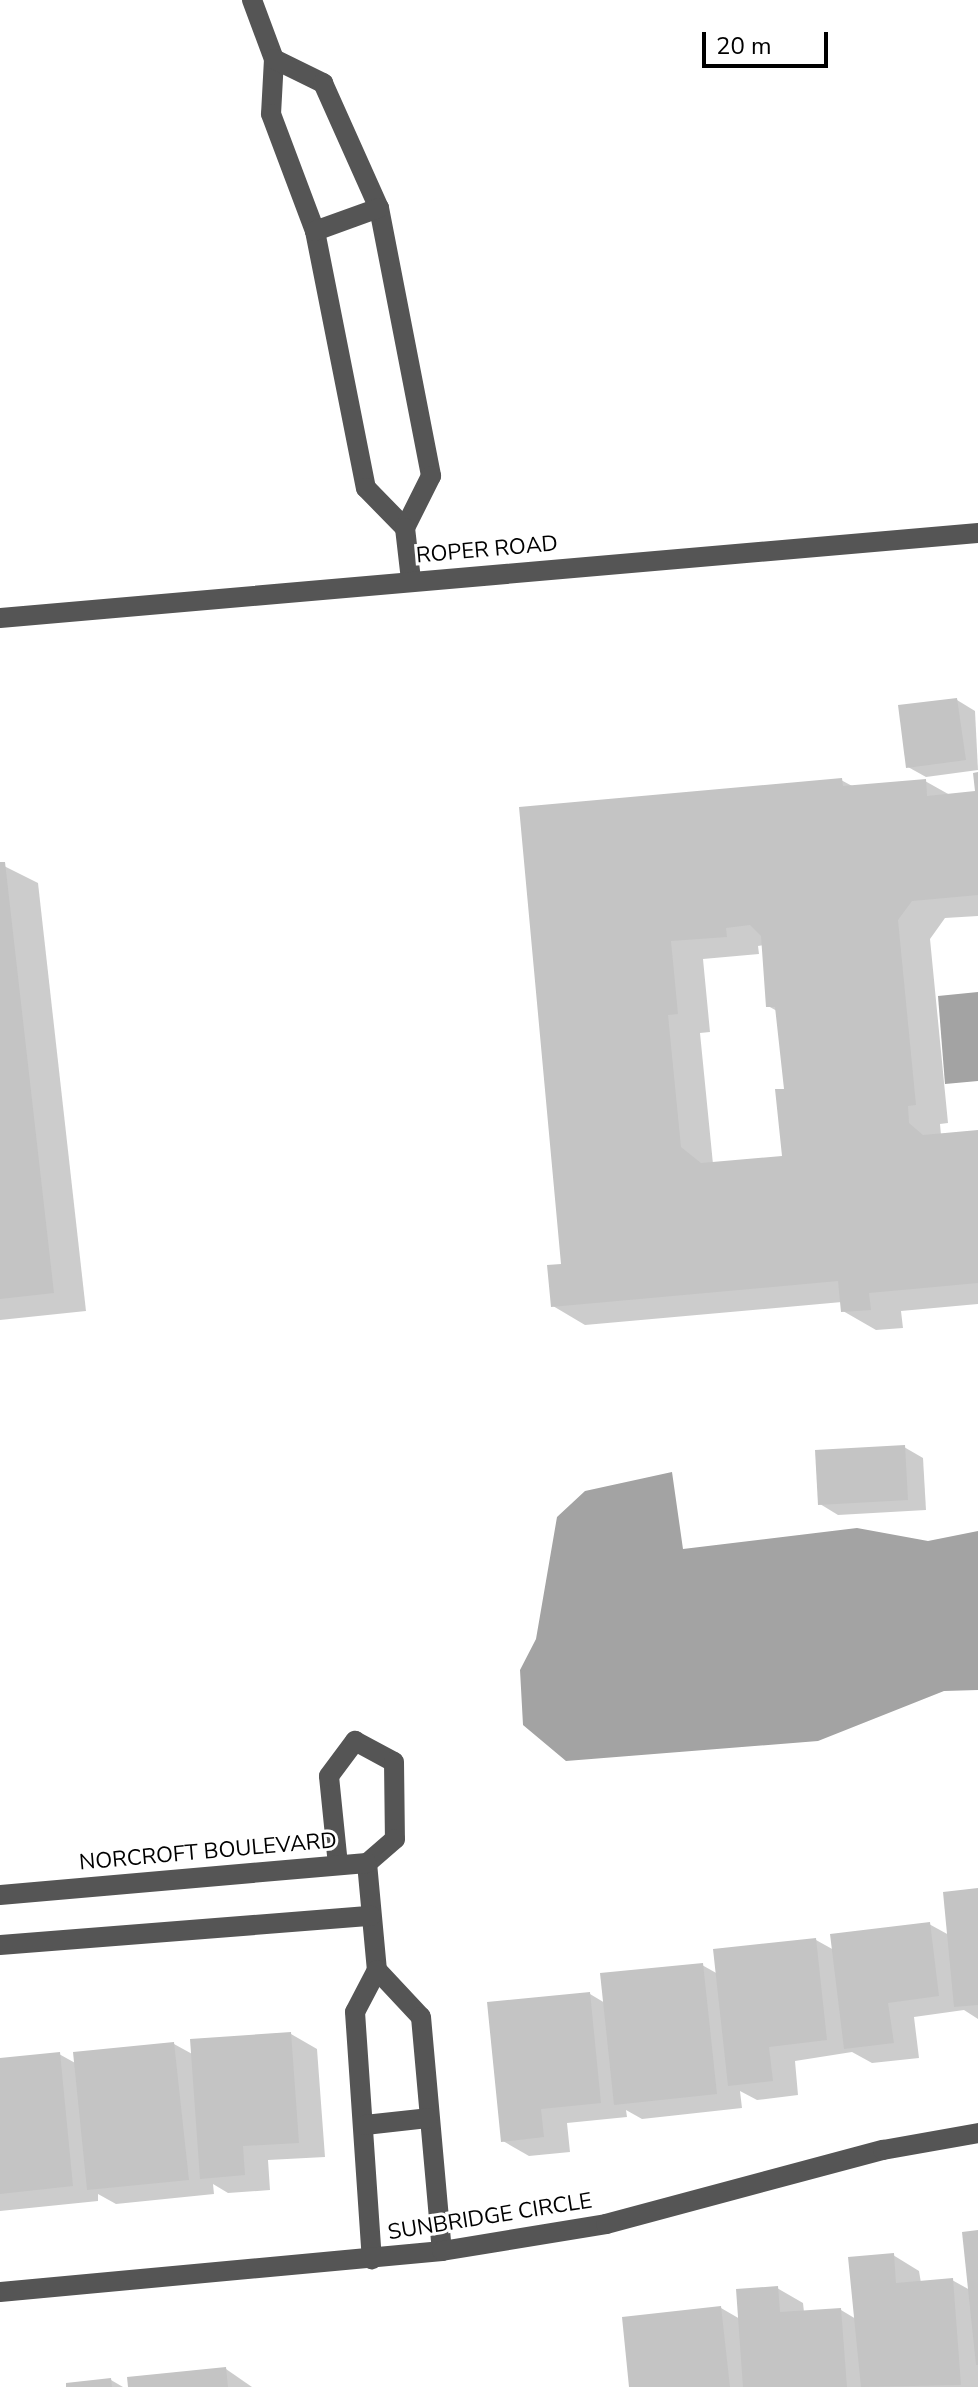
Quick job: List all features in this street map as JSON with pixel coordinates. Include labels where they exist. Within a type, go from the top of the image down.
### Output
[{"type":"street","points":[[252,0],[274,59],[271,114],[315,231],[366,488],[405,528]]},
{"type":"street","points":[[274,59],[323,83],[379,208],[431,476],[405,528],[411,580]]},
{"type":"street","points":[[315,231],[379,208]]},
{"type":"street","name":"ROPER ROAD","points":[[0,618],[978,533]]},
{"type":"street","points":[[338,1865],[329,1776],[355,1741],[394,1762],[395,1839],[367,1863]]},
{"type":"street","name":"NORCROFT BOULEVARD","points":[[0,1895],[367,1863],[377,1970]]},
{"type":"street","points":[[0,1945],[371,1916]]},
{"type":"street","points":[[372,2259],[355,2012],[377,1970],[421,2017],[442,2251]]},
{"type":"street","points":[[365,2125],[428,2118]]},
{"type":"street","name":"SUNBRIDGE CIRCLE","points":[[0,2292],[442,2251],[606,2224],[883,2150],[978,2133]]},
{"type":"shaded area","points":[[978,992],[978,1081],[945,1084],[938,996]]},
{"type":"shaded area","points":[[672,1472],[683,1549],[857,1528],[928,1541],[978,1531],[978,1690],[944,1691],[818,1741],[566,1761],[523,1725],[520,1670],[536,1639],[557,1517],[585,1491]]},
{"type":"building","points":[[957,698],[966,760],[906,768],[898,705]]},
{"type":"building","points":[[978,772],[978,895],[912,901],[898,920],[916,1105],[908,1106],[909,1123],[923,1135],[978,1130],[978,1283],[869,1293],[871,1310],[841,1312],[838,1281],[551,1307],[547,1265],[561,1264],[519,807],[842,778],[843,786],[926,779],[927,796],[975,791],[973,773]],"holes":[[[750,925],[761,936],[766,1007],[775,1007],[784,1089],[775,1089],[782,1156],[701,1163],[681,1147],[668,1015],[678,1014],[671,941],[727,937],[726,928]]]},
{"type":"building","points":[[0,862],[5,862],[54,1293],[0,1299]]},
{"type":"building","points":[[905,1445],[908,1500],[818,1505],[815,1450]]},
{"type":"building","points":[[978,1888],[978,2005],[954,2007],[943,1892]]},
{"type":"building","points":[[930,1922],[939,1996],[888,2003],[894,2043],[844,2049],[830,1934]]},
{"type":"building","points":[[816,1938],[827,2040],[769,2047],[773,2081],[728,2086],[713,1949]]},
{"type":"building","points":[[703,1963],[717,2094],[614,2105],[600,1973]]},
{"type":"building","points":[[590,1992],[601,2103],[541,2109],[544,2137],[501,2142],[487,2002]]},
{"type":"building","points":[[291,2032],[299,2143],[243,2146],[245,2175],[200,2179],[190,2039]]},
{"type":"building","points":[[174,2042],[189,2180],[87,2190],[73,2052]]},
{"type":"building","points":[[60,2052],[73,2186],[0,2194],[0,2058]]},
{"type":"building","points":[[978,2230],[978,2365],[976,2365],[962,2232]]},
{"type":"building","points":[[894,2253],[896,2283],[953,2278],[961,2385],[861,2387],[848,2257]]},
{"type":"building","points":[[778,2286],[780,2312],[841,2308],[847,2387],[743,2387],[736,2289]]},
{"type":"building","points":[[721,2306],[730,2387],[629,2387],[622,2317]]},
{"type":"building","points":[[226,2367],[228,2387],[128,2387],[127,2377]]},
{"type":"building","points":[[111,2378],[112,2387],[66,2387],[66,2383]]}]
